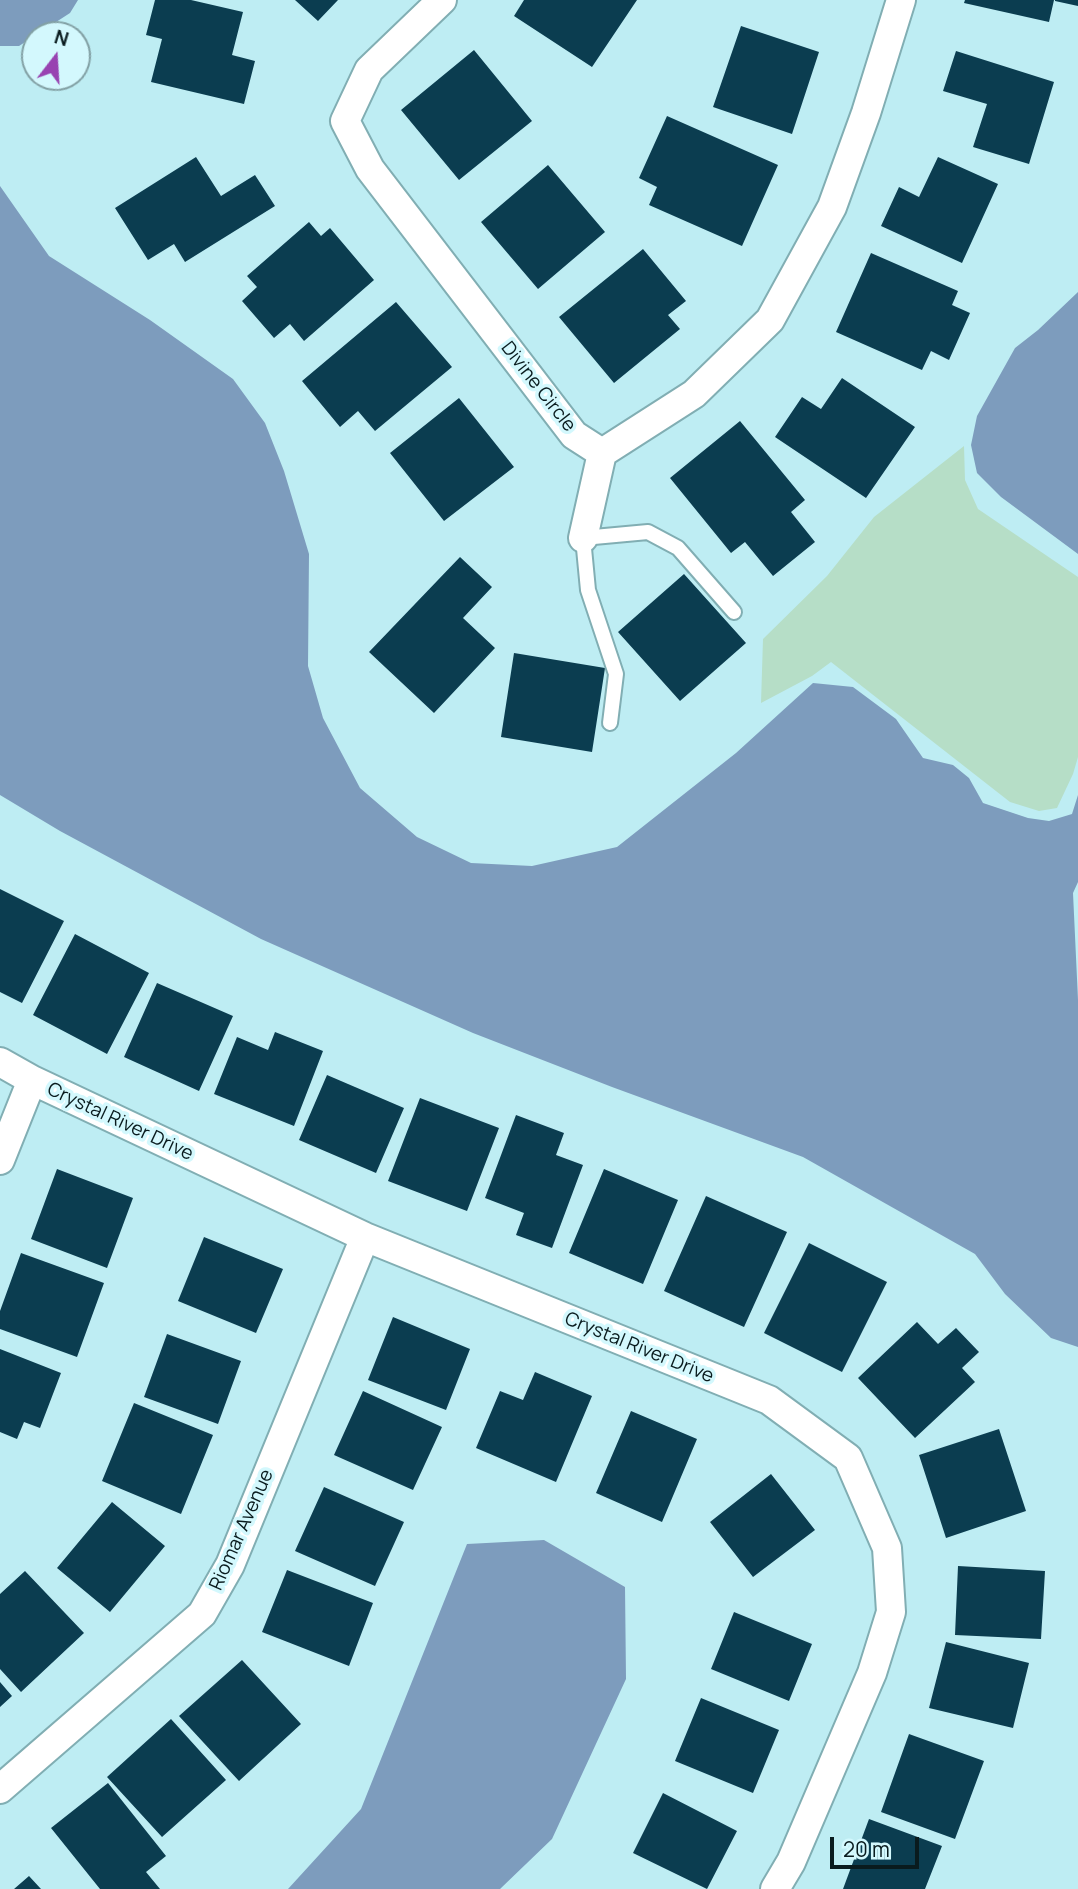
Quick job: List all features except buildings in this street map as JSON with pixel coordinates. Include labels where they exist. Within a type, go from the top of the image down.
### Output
[{"type":"street","name":"Divine Circle","points":[[442,0],[369,70],[345,121],[370,169],[574,435],[602,453]]},
{"type":"street","points":[[583,538],[602,453],[694,394],[770,320],[832,207],[866,113],[901,0]]},
{"type":"street","name":"Crystal River Drive","points":[[0,1062],[32,1080],[365,1237],[769,1400],[848,1458],[887,1548],[891,1612],[872,1674],[791,1862],[775,1889]]},
{"type":"street","points":[[0,1160],[32,1080]]},
{"type":"street","name":"Riomar Avenue","points":[[0,1789],[202,1614],[230,1565],[365,1237]]},
{"type":"lane","points":[[610,723],[616,674],[587,590],[583,538],[648,532],[678,548],[734,612]]},
{"type":"green space","points":[[964,446],[965,480],[978,509],[1078,577],[1078,757],[1057,808],[1039,811],[1010,802],[831,662],[812,676],[761,703],[763,639],[827,576],[874,517]]},
{"type":"water","points":[[0,0],[78,0],[70,13],[58,21],[21,21],[21,45],[0,46]]},
{"type":"water","points":[[0,186],[49,256],[150,320],[233,379],[265,423],[284,471],[309,554],[308,666],[323,718],[360,788],[417,837],[471,863],[532,866],[617,847],[736,753],[813,683],[853,687],[896,719],[923,758],[953,765],[969,778],[983,803],[1028,818],[1049,821],[1072,814],[1078,795],[1078,882],[1073,893],[1078,1000],[1078,1347],[1051,1338],[1005,1294],[975,1254],[803,1157],[473,1033],[261,939],[60,831],[0,795]]},
{"type":"water","points":[[1078,292],[1078,554],[1001,497],[977,473],[971,445],[977,416],[1015,348]]},
{"type":"water","points":[[544,1540],[625,1587],[626,1679],[552,1839],[500,1889],[288,1889],[361,1809],[467,1544]]}]
